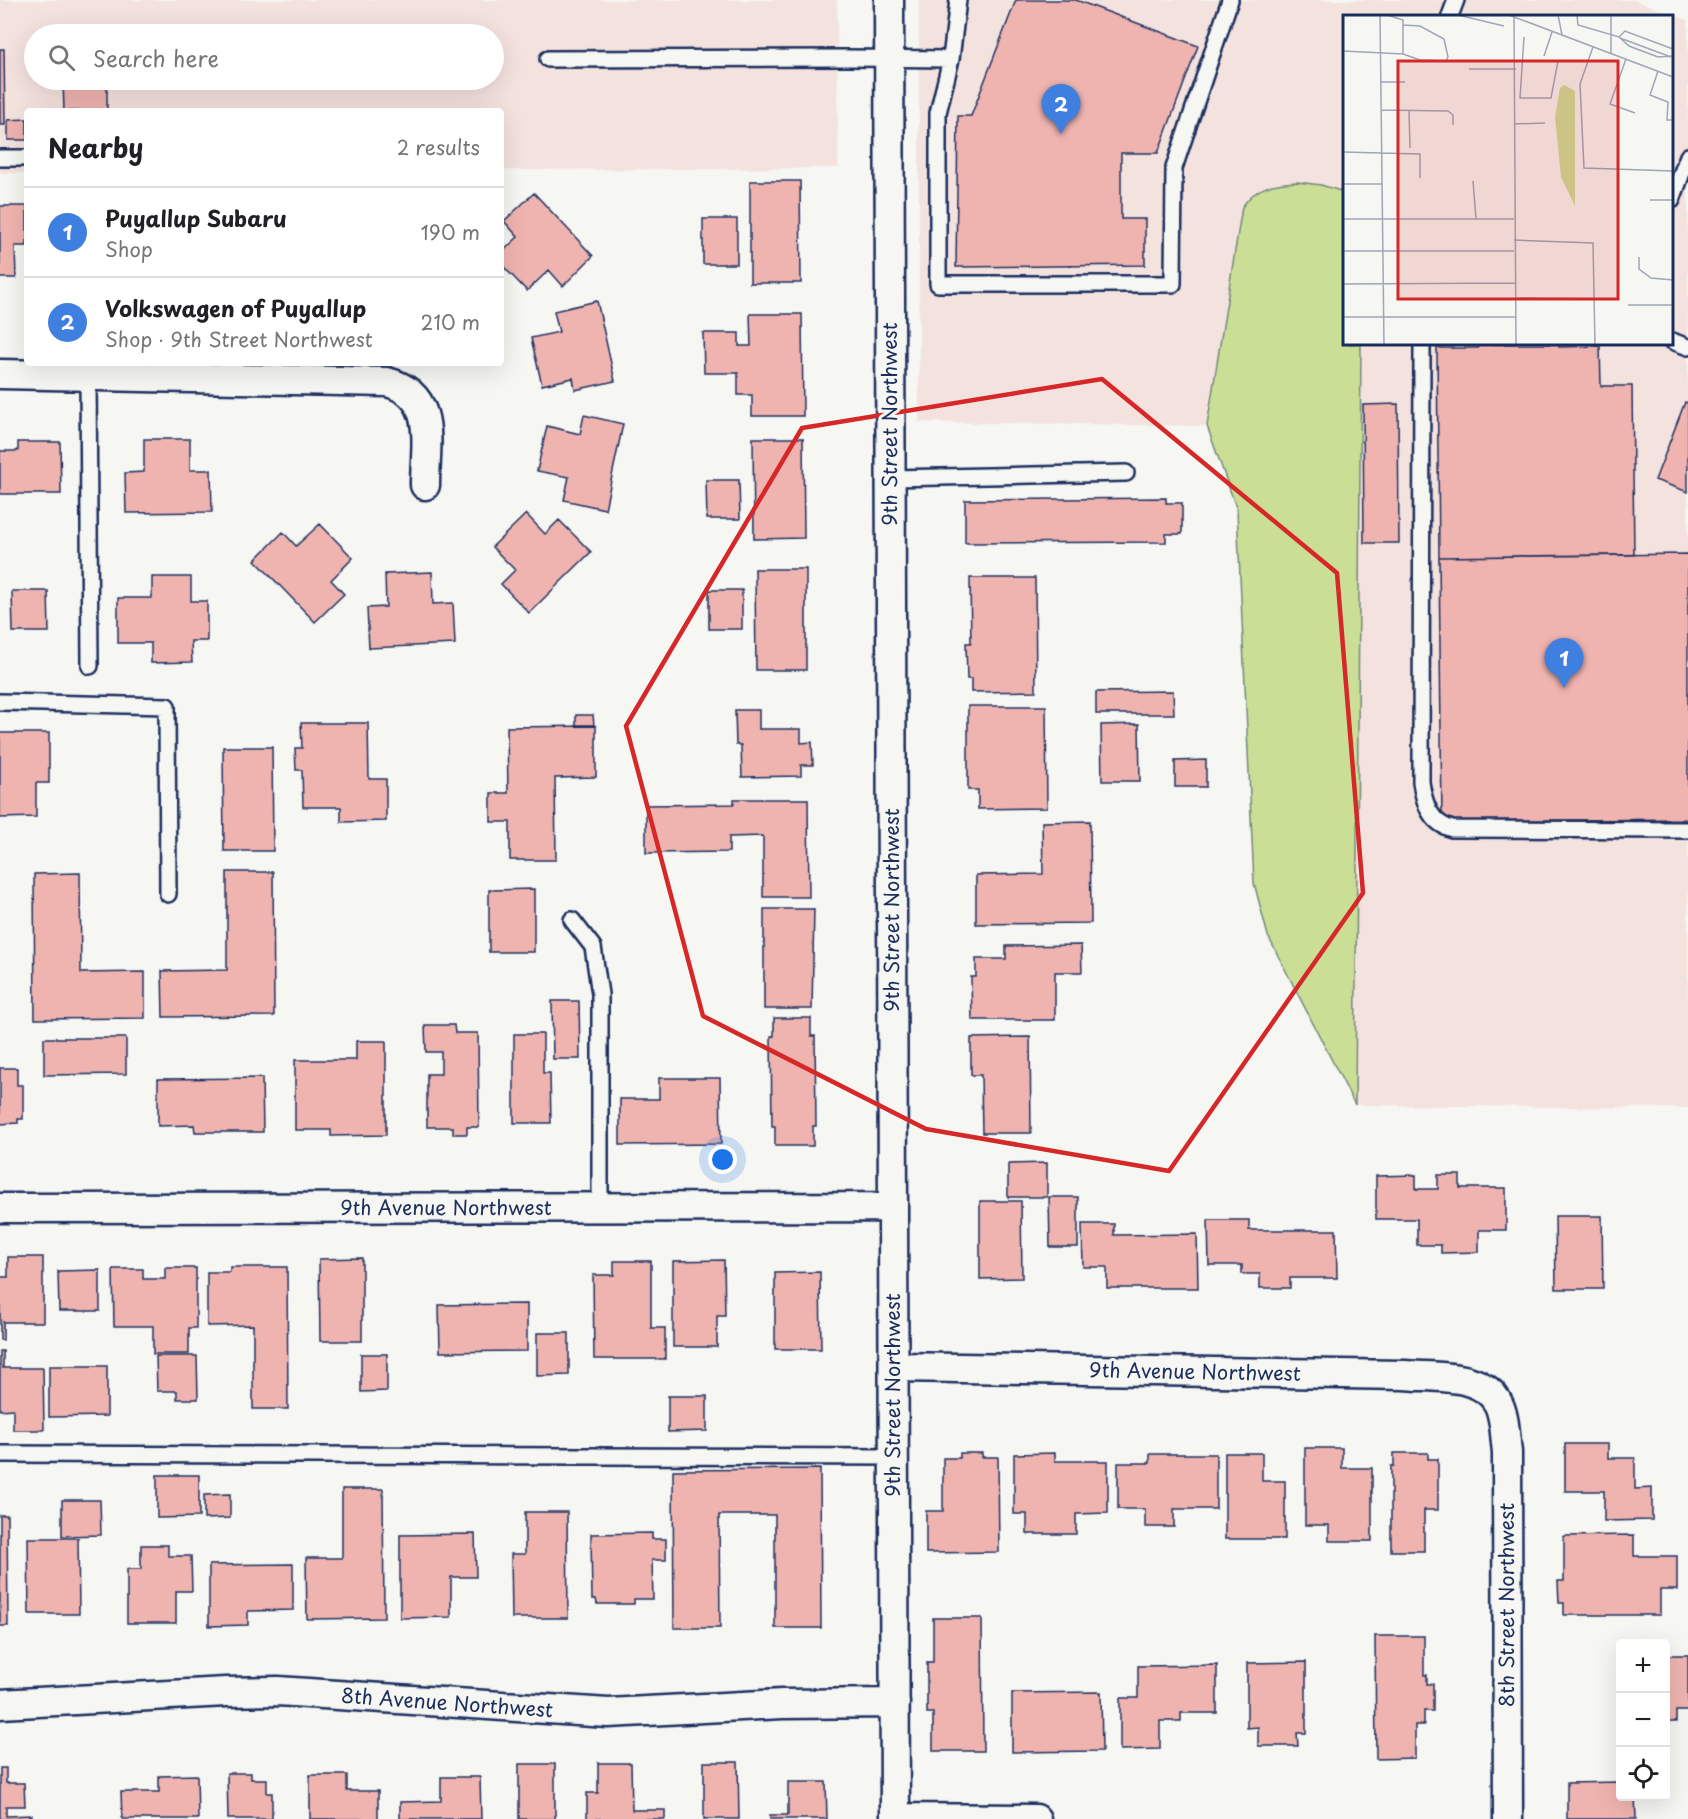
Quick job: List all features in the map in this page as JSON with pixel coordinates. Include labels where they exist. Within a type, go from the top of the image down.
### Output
[{"type":"street","name":"9th Street Northwest","points":[[889,0],[895,1818]]},
{"type":"street","points":[[0,374],[387,382],[411,393],[418,400],[424,416],[425,486]]},
{"type":"street","name":"9th Avenue Northwest","points":[[0,1208],[893,1207]]},
{"type":"street","name":"9th Avenue Northwest","points":[[894,1367],[1404,1375],[1468,1381],[1493,1394]]},
{"type":"street","name":"8th Street Northwest","points":[[1493,1394],[1500,1407],[1507,1452],[1508,1819]]},
{"type":"street","name":"8th Avenue Northwest","points":[[0,1704],[278,1691],[608,1713],[782,1704],[895,1703]]},
{"type":"street","points":[[895,1818],[1036,1819]]},
{"type":"lane","points":[[958,0],[951,59],[938,113],[938,284],[1173,284],[1174,168],[1230,0]]},
{"type":"lane","points":[[1450,15],[1456,0]]},
{"type":"lane","points":[[548,59],[951,59]]},
{"type":"lane","points":[[1673,195],[1688,156]]},
{"type":"lane","points":[[0,158],[24,158]]},
{"type":"lane","points":[[1673,342],[1688,347]]},
{"type":"lane","points":[[1422,345],[1421,782],[1430,814],[1440,826],[1452,830],[1688,830]]},
{"type":"lane","points":[[88,377],[90,666]]},
{"type":"lane","points":[[891,478],[1126,473]]},
{"type":"lane","points":[[0,702],[167,706],[168,894]]},
{"type":"lane","points":[[572,920],[593,947],[600,994],[600,1207]]},
{"type":"lane","points":[[0,1454],[894,1457]]},
{"type":"highlighted area","points":[[1102,379],[1337,573],[1363,893],[1169,1171],[926,1129],[703,1016],[626,726],[802,428]]},
{"type":"shaded area","points":[[0,0],[837,0],[838,168],[504,170],[504,108],[24,108],[24,173],[0,173]]},
{"type":"shaded area","points":[[919,0],[1634,0],[1688,20],[1688,1108],[1355,1105],[1361,345],[1673,345],[1673,15],[1343,15],[1343,192],[1321,185],[1297,182],[1277,183],[1261,188],[1249,197],[1242,207],[1207,426],[919,422]]},
{"type":"green space","points":[[1297,182],[1321,185],[1343,192],[1343,345],[1361,345],[1355,1105],[1268,936],[1254,883],[1237,510],[1207,426],[1242,207],[1247,200],[1265,187]]},
{"type":"building","points":[[1016,0],[1076,0],[1198,46],[1158,153],[1121,153],[1121,219],[1145,219],[1145,265],[956,267],[958,116],[971,116]]},
{"type":"building","points":[[0,49],[4,49],[5,125],[0,125]]},
{"type":"building","points":[[63,90],[107,90],[107,108],[64,108]]},
{"type":"building","points":[[24,119],[24,140],[8,140],[8,120]]},
{"type":"building","points":[[750,181],[800,181],[801,283],[750,283]]},
{"type":"building","points":[[534,193],[593,256],[563,286],[549,270],[527,291],[504,267],[504,250],[518,237],[504,221]]},
{"type":"building","points":[[0,206],[24,206],[24,246],[15,246],[16,278],[0,278]]},
{"type":"building","points":[[703,219],[737,219],[737,264],[703,264]]},
{"type":"building","points":[[597,301],[615,381],[575,390],[573,378],[542,385],[531,338],[559,332],[554,311]]},
{"type":"building","points":[[750,314],[802,314],[803,416],[752,416],[752,395],[738,395],[738,373],[704,373],[703,333],[739,333],[739,346],[751,346]]},
{"type":"building","points":[[1478,345],[1600,346],[1601,386],[1632,386],[1634,555],[1439,557],[1437,348],[1478,348]]},
{"type":"building","points":[[1685,402],[1688,403],[1688,492],[1655,480]]},
{"type":"building","points":[[1398,404],[1399,543],[1364,543],[1363,405]]},
{"type":"building","points":[[584,415],[623,424],[605,509],[564,500],[569,477],[537,471],[547,426],[580,434]]},
{"type":"building","points":[[753,438],[803,438],[804,538],[754,539]]},
{"type":"building","points":[[144,439],[190,439],[190,470],[211,470],[212,512],[126,513],[125,473],[144,472]]},
{"type":"building","points":[[18,442],[60,442],[61,494],[0,494],[0,451],[18,451]]},
{"type":"building","points":[[706,480],[739,480],[740,519],[707,519]]},
{"type":"building","points":[[1166,498],[1166,503],[1182,503],[1182,534],[1166,534],[1166,542],[965,543],[965,500]]},
{"type":"building","points":[[526,514],[545,534],[559,520],[591,552],[529,613],[501,584],[515,570],[492,547]]},
{"type":"building","points":[[320,524],[353,558],[331,580],[344,594],[315,622],[255,560],[283,532],[296,546]]},
{"type":"building","points":[[1688,554],[1688,819],[1442,821],[1439,557]]},
{"type":"building","points":[[755,569],[806,569],[806,670],[756,670]]},
{"type":"building","points":[[432,572],[433,604],[453,603],[455,644],[369,648],[367,608],[386,607],[385,574]]},
{"type":"building","points":[[152,577],[191,577],[191,601],[207,601],[207,641],[191,641],[192,662],[151,663],[151,643],[118,643],[118,598],[152,598]]},
{"type":"building","points":[[970,578],[1035,578],[1036,691],[971,692],[971,679],[967,679],[966,643],[971,643]]},
{"type":"building","points":[[709,590],[742,590],[742,629],[709,629]]},
{"type":"building","points":[[12,591],[48,591],[49,632],[13,632]]},
{"type":"building","points":[[1173,691],[1174,714],[1096,714],[1096,692]]},
{"type":"building","points":[[968,706],[1046,706],[1047,808],[978,809],[978,790],[968,790]]},
{"type":"building","points":[[735,710],[759,710],[759,729],[801,729],[801,743],[812,742],[813,765],[801,765],[801,776],[742,777],[741,745],[736,745]]},
{"type":"building","points":[[576,715],[593,715],[594,725],[576,725]]},
{"type":"building","points":[[301,723],[368,723],[369,779],[386,779],[386,821],[341,822],[341,807],[303,807],[302,770],[296,770],[295,748],[302,748]]},
{"type":"building","points":[[1139,724],[1140,781],[1102,781],[1101,725]]},
{"type":"building","points":[[596,726],[596,777],[555,778],[556,860],[510,860],[510,822],[491,822],[491,793],[508,793],[507,727]]},
{"type":"building","points":[[0,733],[49,733],[49,783],[36,783],[36,817],[0,818]]},
{"type":"building","points":[[223,747],[272,747],[273,851],[224,851]]},
{"type":"building","points":[[1206,760],[1206,787],[1175,787],[1175,761]]},
{"type":"building","points":[[734,799],[808,799],[809,897],[763,897],[763,836],[729,837],[729,852],[646,853],[646,805],[734,804]]},
{"type":"building","points":[[1090,821],[1091,923],[976,924],[976,875],[1043,874],[1042,822]]},
{"type":"building","points":[[227,872],[273,872],[274,1016],[163,1017],[162,971],[227,970]]},
{"type":"building","points":[[80,873],[81,973],[145,972],[145,1018],[35,1019],[34,874]]},
{"type":"building","points":[[534,889],[534,952],[489,952],[489,890]]},
{"type":"building","points":[[764,909],[814,909],[812,1009],[764,1009]]},
{"type":"building","points":[[1081,945],[1082,972],[1055,972],[1055,1020],[972,1020],[971,977],[976,977],[976,959],[1006,959],[1006,946]]},
{"type":"building","points":[[552,1001],[579,1001],[580,1059],[553,1059]]},
{"type":"building","points":[[774,1018],[811,1018],[811,1036],[815,1036],[816,1126],[813,1126],[813,1146],[775,1146],[775,1126],[772,1126],[771,1036],[774,1036]]},
{"type":"building","points":[[425,1025],[454,1025],[455,1033],[478,1033],[479,1127],[467,1127],[467,1134],[453,1134],[453,1127],[427,1127],[427,1074],[441,1074],[441,1052],[426,1052]]},
{"type":"building","points":[[514,1034],[543,1034],[543,1073],[550,1073],[551,1123],[514,1123]]},
{"type":"building","points":[[1030,1037],[1031,1133],[982,1133],[981,1075],[971,1075],[971,1038]]},
{"type":"building","points":[[44,1038],[126,1038],[126,1074],[44,1075]]},
{"type":"building","points":[[356,1041],[386,1041],[386,1135],[331,1136],[331,1130],[295,1130],[295,1060],[356,1060]]},
{"type":"building","points":[[0,1068],[17,1068],[17,1085],[23,1085],[23,1119],[18,1119],[18,1123],[0,1124]]},
{"type":"building","points":[[262,1078],[263,1132],[195,1132],[194,1125],[158,1126],[158,1079]]},
{"type":"building","points":[[659,1078],[720,1078],[721,1144],[620,1145],[620,1099],[659,1099]]},
{"type":"building","points":[[1047,1163],[1047,1197],[1008,1197],[1008,1164]]},
{"type":"building","points":[[1416,1175],[1416,1189],[1438,1189],[1438,1175],[1460,1175],[1460,1188],[1506,1188],[1506,1230],[1479,1230],[1479,1252],[1441,1253],[1441,1245],[1417,1245],[1417,1219],[1376,1219],[1376,1176]]},
{"type":"building","points":[[1049,1197],[1078,1197],[1078,1247],[1050,1247]]},
{"type":"building","points":[[980,1201],[1021,1201],[1022,1278],[980,1279]]},
{"type":"building","points":[[1555,1216],[1602,1216],[1603,1289],[1556,1289]]},
{"type":"building","points":[[1208,1220],[1249,1220],[1249,1230],[1336,1230],[1337,1278],[1290,1278],[1290,1288],[1260,1288],[1260,1274],[1242,1274],[1242,1265],[1209,1265]]},
{"type":"building","points":[[1082,1224],[1114,1224],[1114,1235],[1197,1234],[1198,1288],[1107,1288],[1107,1267],[1083,1267]]},
{"type":"building","points":[[8,1257],[43,1257],[43,1322],[3,1322],[3,1340],[0,1340],[0,1277],[8,1277]]},
{"type":"building","points":[[362,1258],[362,1341],[320,1341],[319,1259]]},
{"type":"building","points":[[724,1260],[725,1316],[717,1316],[717,1347],[673,1347],[673,1261]]},
{"type":"building","points":[[614,1261],[651,1261],[651,1328],[665,1328],[665,1359],[594,1359],[593,1275],[614,1275]]},
{"type":"building","points":[[230,1267],[287,1267],[288,1409],[253,1409],[253,1325],[207,1326],[207,1272],[230,1272]]},
{"type":"building","points":[[165,1268],[196,1268],[196,1328],[189,1328],[189,1354],[153,1354],[153,1326],[114,1326],[113,1269],[143,1269],[143,1279],[165,1279]]},
{"type":"building","points":[[100,1270],[100,1311],[59,1311],[58,1271]]},
{"type":"building","points":[[820,1272],[821,1349],[775,1349],[775,1273]]},
{"type":"building","points":[[527,1304],[527,1351],[440,1352],[439,1305]]},
{"type":"building","points":[[537,1333],[569,1333],[569,1375],[537,1376]]},
{"type":"building","points":[[0,1351],[3,1351],[3,1368],[43,1368],[44,1430],[13,1430],[13,1409],[0,1410]]},
{"type":"building","points":[[361,1354],[387,1354],[387,1391],[361,1392]]},
{"type":"building","points":[[156,1356],[197,1356],[198,1399],[177,1399],[177,1391],[157,1391]]},
{"type":"building","points":[[49,1366],[107,1366],[107,1416],[49,1417]]},
{"type":"building","points":[[668,1396],[707,1396],[707,1431],[668,1432]]},
{"type":"building","points":[[1565,1444],[1608,1444],[1608,1458],[1635,1458],[1635,1489],[1652,1488],[1652,1520],[1604,1521],[1604,1491],[1565,1491]]},
{"type":"building","points":[[1305,1448],[1342,1448],[1342,1468],[1372,1468],[1372,1541],[1329,1541],[1329,1525],[1305,1525]]},
{"type":"building","points":[[960,1453],[982,1453],[982,1457],[998,1457],[999,1552],[926,1553],[926,1511],[943,1511],[943,1458],[960,1458]]},
{"type":"building","points":[[1055,1453],[1055,1461],[1108,1461],[1108,1513],[1076,1514],[1076,1534],[1027,1534],[1027,1514],[1014,1514],[1014,1454]]},
{"type":"building","points":[[1225,1453],[1262,1453],[1262,1481],[1285,1481],[1285,1539],[1225,1539]]},
{"type":"building","points":[[1394,1453],[1428,1453],[1428,1459],[1438,1459],[1438,1510],[1424,1510],[1424,1551],[1391,1551],[1391,1466],[1394,1466]]},
{"type":"building","points":[[1150,1454],[1216,1454],[1216,1509],[1174,1509],[1174,1527],[1145,1527],[1145,1509],[1118,1509],[1118,1463],[1150,1463]]},
{"type":"building","points":[[820,1469],[821,1628],[775,1628],[775,1515],[719,1515],[720,1628],[674,1628],[673,1470]]},
{"type":"building","points":[[157,1475],[199,1475],[199,1517],[157,1518]]},
{"type":"building","points":[[342,1489],[383,1489],[384,1618],[307,1619],[306,1558],[342,1558]]},
{"type":"building","points":[[230,1494],[230,1518],[204,1519],[204,1495]]},
{"type":"building","points":[[62,1500],[100,1500],[101,1535],[62,1536]]},
{"type":"building","points":[[525,1512],[567,1512],[568,1618],[512,1618],[511,1554],[525,1554]]},
{"type":"building","points":[[0,1515],[7,1515],[8,1626],[0,1626]]},
{"type":"building","points":[[652,1533],[652,1539],[666,1539],[666,1560],[652,1560],[653,1599],[634,1599],[634,1604],[597,1604],[596,1599],[592,1599],[591,1534]]},
{"type":"building","points":[[475,1534],[476,1577],[451,1577],[451,1617],[400,1618],[400,1535]]},
{"type":"building","points":[[1634,1535],[1634,1556],[1677,1556],[1677,1590],[1660,1590],[1660,1615],[1564,1615],[1564,1603],[1559,1603],[1558,1581],[1564,1581],[1564,1536]]},
{"type":"building","points":[[28,1538],[78,1538],[79,1614],[29,1614]]},
{"type":"building","points":[[141,1545],[168,1545],[168,1556],[191,1556],[192,1591],[176,1591],[176,1623],[127,1623],[127,1569],[141,1569]]},
{"type":"building","points":[[293,1564],[293,1610],[248,1611],[248,1625],[209,1626],[209,1565]]},
{"type":"building","points":[[933,1618],[982,1618],[983,1751],[933,1751],[933,1713],[927,1713],[927,1662],[933,1662]]},
{"type":"building","points":[[1375,1636],[1424,1636],[1424,1675],[1427,1675],[1427,1684],[1433,1684],[1433,1711],[1424,1711],[1424,1725],[1415,1725],[1415,1758],[1376,1759]]},
{"type":"building","points":[[1670,1655],[1688,1655],[1688,1711],[1676,1711],[1676,1722],[1670,1722]]},
{"type":"building","points":[[1306,1662],[1306,1733],[1297,1733],[1298,1746],[1258,1746],[1258,1727],[1247,1728],[1247,1663]]},
{"type":"building","points":[[1217,1665],[1217,1713],[1181,1713],[1181,1721],[1160,1721],[1160,1749],[1120,1750],[1120,1698],[1138,1698],[1138,1666]]},
{"type":"building","points":[[1101,1692],[1102,1751],[1012,1752],[1012,1693]]},
{"type":"building","points":[[704,1762],[738,1762],[739,1819],[704,1819]]},
{"type":"building","points":[[598,1763],[631,1763],[632,1810],[665,1810],[665,1819],[587,1819],[587,1793],[598,1793]]},
{"type":"building","points":[[519,1764],[555,1764],[555,1819],[519,1819]]},
{"type":"building","points":[[0,1768],[6,1768],[6,1783],[24,1783],[25,1806],[6,1806],[6,1816],[32,1815],[32,1819],[0,1819]]},
{"type":"building","points":[[227,1773],[251,1773],[251,1779],[267,1779],[267,1793],[272,1793],[272,1819],[228,1819]]},
{"type":"building","points":[[197,1775],[198,1819],[122,1819],[121,1792],[159,1792],[159,1776]]},
{"type":"building","points":[[310,1775],[347,1775],[347,1791],[378,1791],[378,1819],[310,1819]]},
{"type":"building","points":[[441,1777],[480,1777],[481,1819],[400,1819],[400,1802],[441,1801]]},
{"type":"building","points":[[788,1782],[826,1782],[827,1819],[770,1819],[770,1815],[788,1815]]},
{"type":"building","points":[[1616,1782],[1616,1801],[1635,1801],[1636,1819],[1567,1819],[1567,1783]]},
{"type":"place","name":"Volkswagen of Puyallup","points":[[1061,134]]},
{"type":"place","name":"Puyallup Subaru","points":[[1564,688]]}]
